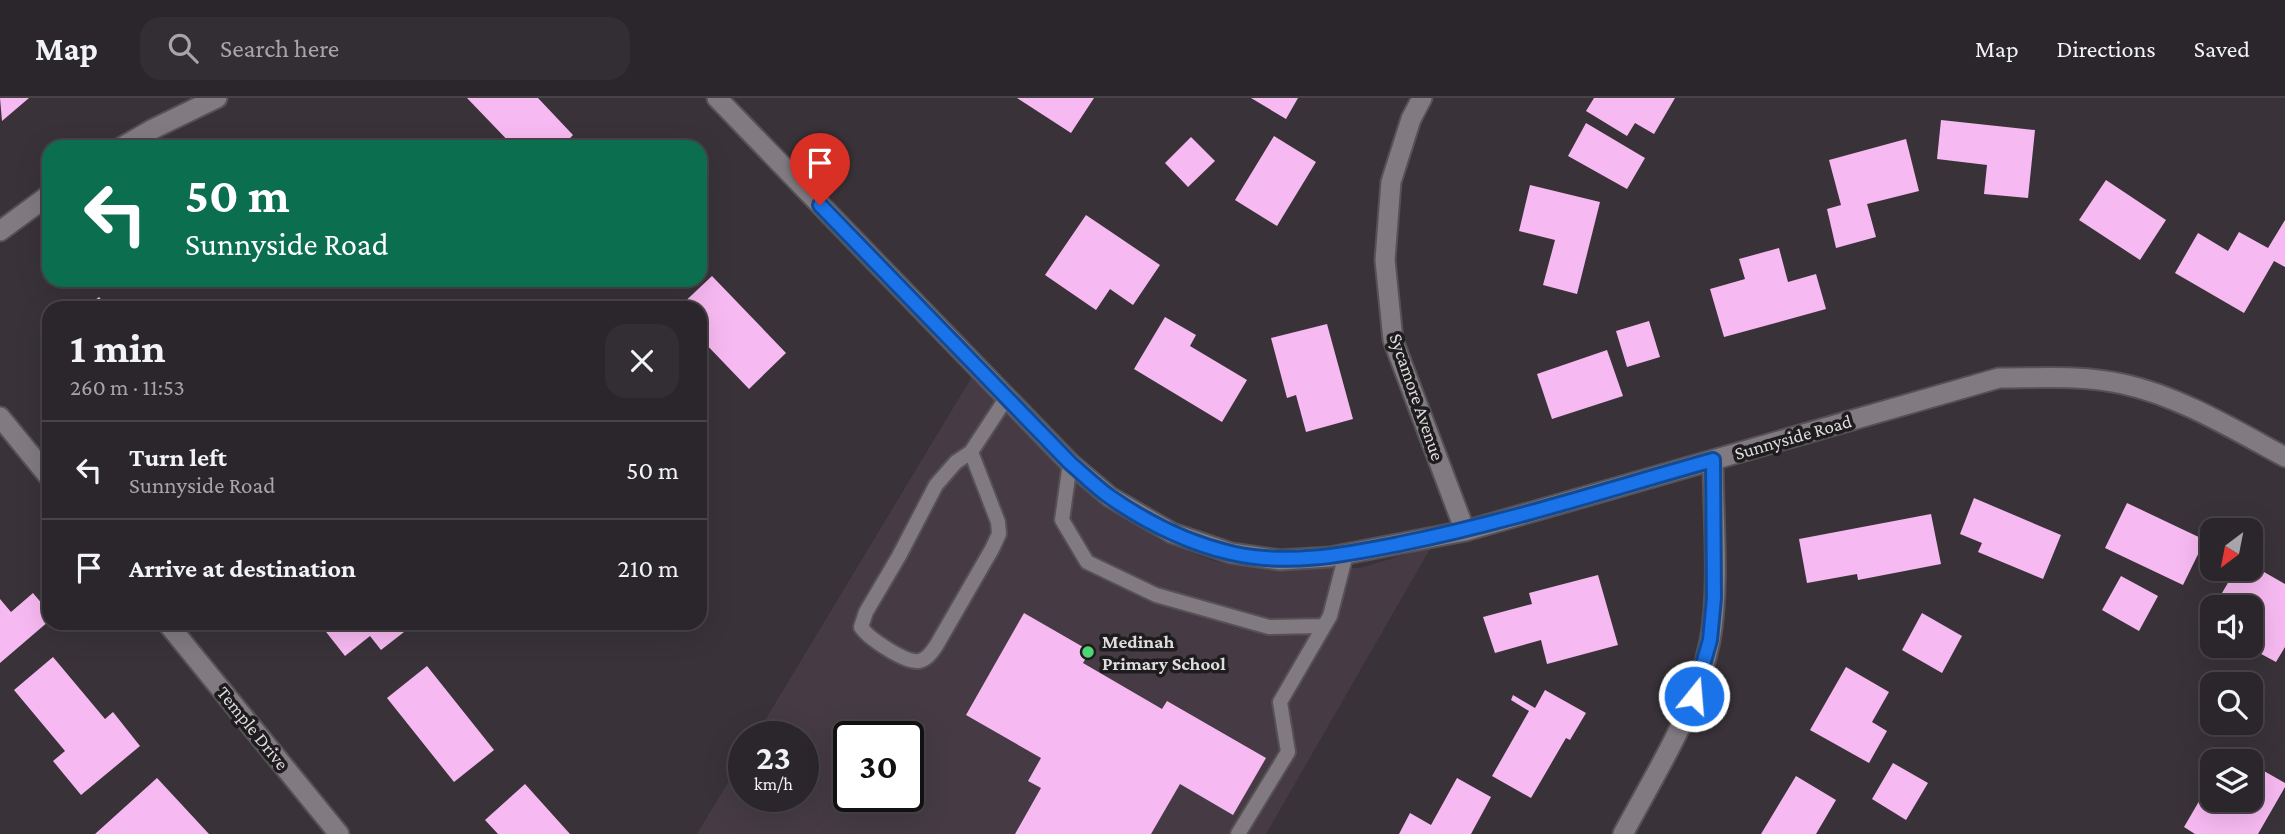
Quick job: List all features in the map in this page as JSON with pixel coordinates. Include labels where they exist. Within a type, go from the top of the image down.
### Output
[{"type":"street","points":[[134,140],[217,98]]},
{"type":"street","name":"Sunnyside Road","points":[[717,98],[1070,463],[1110,497],[1172,533],[1231,553],[1280,560],[1346,554],[1465,531],[1999,378],[2079,378],[2124,384],[2196,409],[2285,457]]},
{"type":"street","name":"Sycamore Avenue","points":[[1422,98],[1410,119],[1391,182],[1385,260],[1393,340],[1465,531]]},
{"type":"street","points":[[0,231],[42,200]]},
{"type":"street","points":[[0,417],[42,468]]},
{"type":"street","points":[[1623,834],[1687,715],[1710,640],[1714,598],[1713,460]]},
{"type":"street","name":"Temple Drive","points":[[173,630],[339,834]]},
{"type":"lane","points":[[971,452],[994,511],[999,534],[980,572],[929,656],[918,661],[909,660],[865,633],[861,626],[866,612],[936,485],[956,462],[971,452],[1007,397]]},
{"type":"lane","points":[[1070,463],[1062,520],[1087,562],[1156,595],[1269,628],[1324,626]]},
{"type":"lane","points":[[1238,834],[1288,752],[1280,702],[1330,616],[1346,554]]},
{"type":"shaded area","name":"Medinah Primary School","points":[[973,375],[1095,497],[1160,540],[1214,561],[1267,568],[1360,568],[1431,547],[1266,834],[697,834],[728,783],[728,812],[819,812],[819,721],[765,721]]},
{"type":"building","points":[[0,98],[29,98],[2,121]]},
{"type":"building","points":[[467,98],[538,98],[573,135],[568,140],[507,140]]},
{"type":"building","points":[[1017,98],[1094,98],[1071,133]]},
{"type":"building","points":[[1251,98],[1298,98],[1286,119]]},
{"type":"building","points":[[1594,98],[1675,98],[1654,134],[1635,123],[1627,136],[1586,111]]},
{"type":"building","points":[[1941,120],[2035,130],[2028,198],[1984,194],[1987,165],[1937,159]]},
{"type":"building","points":[[1586,123],[1645,158],[1627,189],[1568,156]]},
{"type":"building","points":[[1274,136],[1316,162],[1277,226],[1235,200]]},
{"type":"building","points":[[1191,137],[1215,161],[1188,187],[1165,163]]},
{"type":"building","points":[[1906,139],[1919,191],[1867,204],[1876,237],[1836,248],[1827,209],[1841,205],[1829,160]]},
{"type":"building","points":[[2106,180],[2166,220],[2140,260],[2079,220]]},
{"type":"building","points":[[1530,185],[1600,202],[1577,294],[1543,285],[1555,240],[1519,231]]},
{"type":"building","points":[[1086,215],[1160,265],[1133,305],[1110,289],[1096,310],[1045,275]]},
{"type":"building","points":[[2285,220],[2285,267],[2274,261],[2244,313],[2175,273],[2198,233],[2228,251],[2239,232],[2268,248]]},
{"type":"building","points":[[1779,248],[1788,282],[1816,274],[1826,309],[1724,337],[1710,289],[1745,279],[1739,259]]},
{"type":"building","points":[[712,276],[786,353],[749,389],[707,345],[707,301],[685,301],[700,287],[707,287],[707,281]]},
{"type":"building","points":[[1165,317],[1196,335],[1190,346],[1247,380],[1222,422],[1134,369]]},
{"type":"building","points":[[1649,321],[1660,357],[1627,367],[1616,331]]},
{"type":"building","points":[[1327,324],[1353,419],[1306,432],[1296,395],[1287,398],[1271,338]]},
{"type":"building","points":[[1607,350],[1623,396],[1552,419],[1537,374]]},
{"type":"building","points":[[1974,498],[2061,535],[2043,579],[1978,552],[1982,543],[1960,534]]},
{"type":"building","points":[[2127,503],[2200,538],[2200,550],[2183,585],[2105,548]]},
{"type":"building","points":[[1931,514],[1941,564],[1858,580],[1857,574],[1807,583],[1799,539]]},
{"type":"building","points":[[2263,571],[2285,584],[2285,647],[2276,662],[2263,655],[2263,595],[2222,593],[2229,581],[2263,581]]},
{"type":"building","points":[[1598,575],[1618,645],[1547,664],[1541,640],[1495,653],[1483,617],[1532,604],[1529,593]]},
{"type":"building","points":[[2121,576],[2158,596],[2139,631],[2102,610]]},
{"type":"building","points":[[33,593],[42,604],[42,627],[0,663],[0,599],[11,612]]},
{"type":"building","name":"Medinah Primary School","points":[[1024,613],[1090,651],[1083,663],[1162,709],[1167,701],[1266,758],[1233,815],[1180,784],[1151,834],[1015,834],[1041,788],[1028,781],[1041,758],[966,715]]},
{"type":"building","points":[[1922,613],[1962,636],[1942,673],[1902,650]]},
{"type":"building","points":[[325,630],[407,630],[381,650],[370,636],[345,656]]},
{"type":"building","points":[[53,657],[105,719],[113,712],[140,746],[81,795],[53,761],[65,751],[14,690]]},
{"type":"building","points":[[427,666],[494,750],[454,782],[387,698]]},
{"type":"building","points":[[1846,667],[1889,692],[1872,722],[1887,731],[1869,763],[1810,730]]},
{"type":"building","points":[[1545,690],[1586,713],[1570,740],[1566,738],[1531,798],[1492,776],[1529,711],[1511,700],[1513,695],[1535,708]]},
{"type":"building","points":[[1893,763],[1928,783],[1906,820],[1872,799]]},
{"type":"building","points":[[2263,770],[2285,783],[2258,834],[2195,834],[2184,827],[2200,800],[2200,812],[2263,812]]},
{"type":"building","points":[[1796,776],[1836,800],[1816,834],[1761,834]]},
{"type":"building","points":[[157,778],[209,834],[95,834]]},
{"type":"building","points":[[1457,778],[1491,797],[1471,834],[1399,834],[1410,813],[1431,825]]},
{"type":"building","points":[[525,784],[570,834],[498,834],[485,820]]},
{"type":"place","name":"Medinah Primary School","points":[[1088,652]]},
{"type":"route","points":[[820,205],[1070,463],[1110,497],[1172,533],[1231,553],[1280,560],[1330,557],[1370,550],[1465,531],[1713,460],[1714,598],[1710,640],[1694,696]]}]
